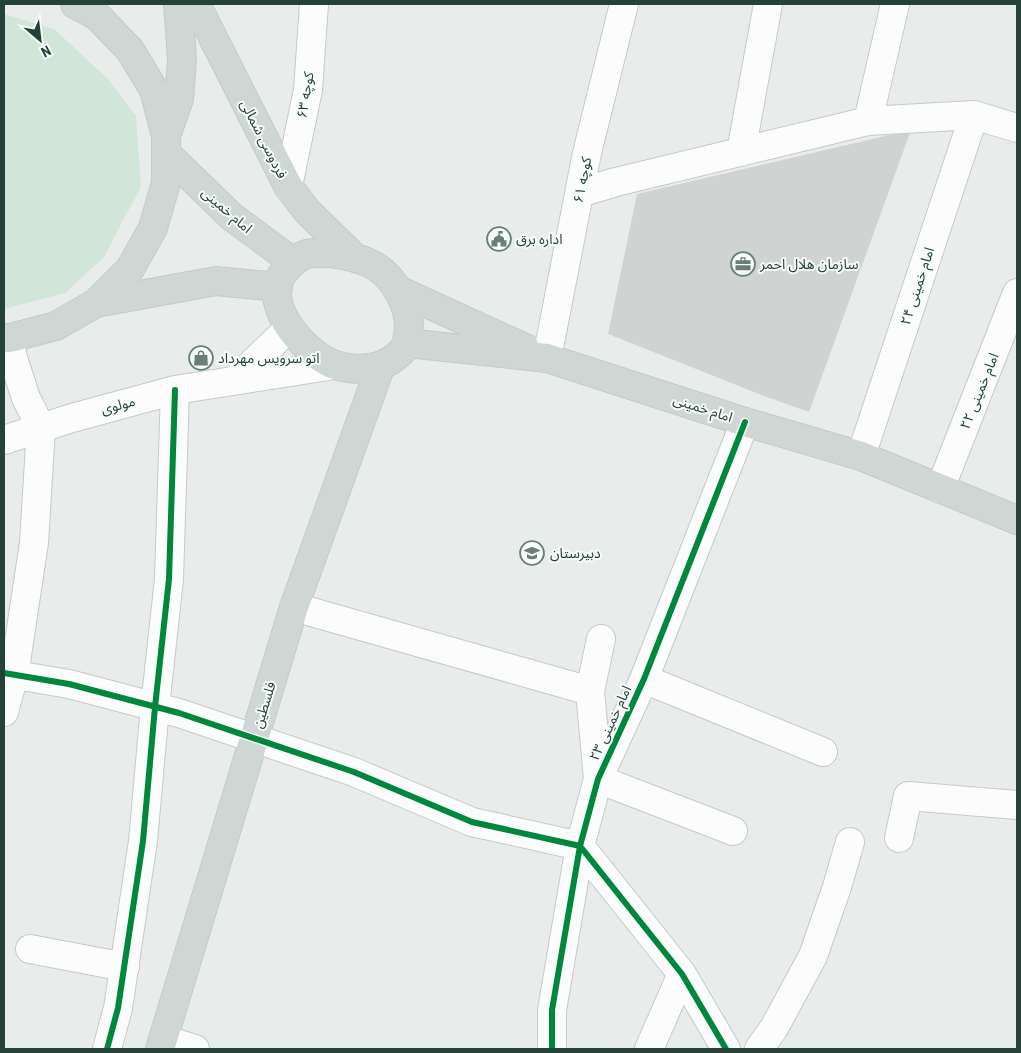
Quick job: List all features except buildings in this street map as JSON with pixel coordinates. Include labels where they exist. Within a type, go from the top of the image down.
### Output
[{"type":"main road","points":[[7,338],[56,326],[96,303],[130,269],[153,228],[166,183],[166,144],[154,90],[130,50],[97,16],[75,4]]},
{"type":"main road","points":[[166,144],[180,99],[182,59],[178,4]]},
{"type":"main road","name":"فردوسی شمالی","points":[[196,4],[288,186],[306,211],[355,258]]},
{"type":"main road","name":"امام خمینی","points":[[166,144],[232,217],[293,262]]},
{"type":"main road","points":[[330,253],[355,258],[368,263],[385,274],[398,290],[406,307],[409,328],[407,343],[394,360],[375,368],[355,369],[335,365],[305,345],[290,328],[282,314],[278,301],[278,287],[281,276],[293,262],[307,254],[330,253]]},
{"type":"main road","points":[[96,303],[216,281],[278,287]]},
{"type":"main road","points":[[398,290],[547,358]]},
{"type":"main road","name":"امام خمینی","points":[[407,343],[547,358],[745,422],[861,456],[1017,520]]},
{"type":"main road","name":"فلسطین","points":[[162,1044],[294,607],[381,365]]},
{"type":"street","name":"کوچه ۶۳","points":[[288,186],[308,90],[314,4]]},
{"type":"street","name":"کوچه ۶۱","points":[[547,358],[587,153],[624,4]]},
{"type":"street","points":[[741,152],[768,4]]},
{"type":"street","points":[[868,121],[895,4]]},
{"type":"street","points":[[579,193],[616,182],[868,121],[974,115],[1017,128]]},
{"type":"street","name":"امام خمینی ۲۴","points":[[861,456],[974,115]]},
{"type":"street","name":"امام خمینی ۲۲","points":[[940,489],[1017,293]]},
{"type":"street","points":[[235,380],[290,328]]},
{"type":"street","points":[[4,712],[9,674],[34,543],[40,428],[26,398],[7,338]]},
{"type":"street","name":"مولوی","points":[[4,440],[72,418],[175,390],[335,365]]},
{"type":"street","points":[[107,1049],[118,1008],[143,841],[154,707],[169,579],[175,390]]},
{"type":"street","name":"امام خمینی ۲۳","points":[[552,1049],[552,1010],[580,846],[598,779],[644,679],[745,422]]},
{"type":"street","points":[[294,607],[590,691]]},
{"type":"street","points":[[601,639],[590,691],[598,779],[733,831]]},
{"type":"street","points":[[9,674],[69,684],[154,707],[354,772],[472,822],[580,846],[682,974],[726,1049]]},
{"type":"street","points":[[644,679],[824,752]]},
{"type":"street","points":[[899,838],[908,796],[1017,805]]},
{"type":"street","points":[[759,1049],[774,1028],[813,956],[837,887],[850,842]]},
{"type":"street","points":[[30,949],[125,967]]},
{"type":"street","points":[[649,1049],[682,974]]},
{"type":"street","points":[[162,1044],[195,1049]]},
{"type":"green space","points":[[4,14],[54,29],[108,79],[136,116],[141,186],[104,257],[65,293],[4,309]]},
{"type":"cycle path","points":[[107,1049],[118,1008],[143,841],[169,579],[175,390]]},
{"type":"cycle path","points":[[552,1049],[552,1010],[580,846],[598,779],[644,679],[745,422]]},
{"type":"cycle path","points":[[4,673],[69,684],[179,713],[354,772],[472,822],[580,846],[682,974],[726,1049]]},
{"type":"place","name":"اداره برق","points":[[499,239]]},
{"type":"place","name":"سازمان هلال احمر","points":[[743,264]]},
{"type":"place","name":"اتو سرویس مهرداد","points":[[201,358]]},
{"type":"place","name":"دبیرستان","points":[[532,553]]}]
